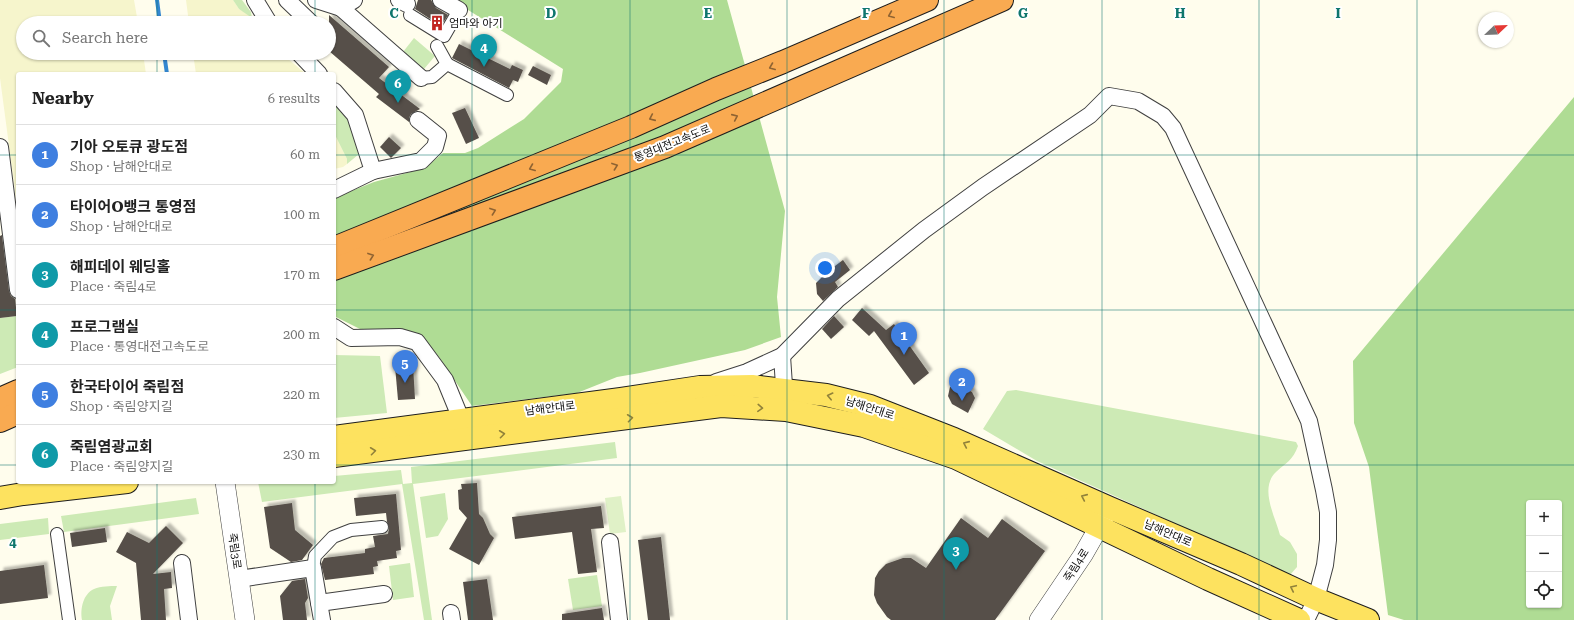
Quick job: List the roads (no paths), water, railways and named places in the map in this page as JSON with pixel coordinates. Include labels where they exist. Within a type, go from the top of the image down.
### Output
[{"type":"highway","points":[[336,247],[631,127],[716,89],[927,0]]},
{"type":"highway","name":"통영대전고속도로","points":[[336,268],[665,147],[1002,0]]},
{"type":"highway","points":[[0,399],[16,392]]},
{"type":"highway","points":[[0,421],[16,414]]},
{"type":"main road","name":"남해안대로","points":[[336,437],[700,387],[752,386],[785,400]]},
{"type":"main road","name":"남해안대로","points":[[336,456],[720,406],[826,395],[870,406],[954,439],[1299,620]]},
{"type":"main road","points":[[0,483],[16,480]]},
{"type":"main road","points":[[0,498],[43,487],[93,484]]},
{"type":"main road","name":"남해안대로","points":[[1104,518],[1241,564],[1316,599],[1368,620]]},
{"type":"street","points":[[255,0],[265,16]]},
{"type":"street","points":[[286,0],[303,16]]},
{"type":"street","points":[[316,0],[347,4],[421,78],[432,77],[447,64]]},
{"type":"street","points":[[405,7],[444,36],[459,10],[441,0]]},
{"type":"street","points":[[437,46],[447,64],[507,95]]},
{"type":"street","points":[[305,60],[317,72]]},
{"type":"street","points":[[336,93],[355,116],[373,171]]},
{"type":"street","points":[[700,387],[746,372],[782,356],[838,299],[924,230],[983,187],[1090,115],[1109,96],[1138,101],[1162,116],[1173,128],[1309,421],[1328,512],[1327,552],[1316,599],[1306,620]]},
{"type":"street","points":[[336,189],[373,171],[421,161],[435,147],[438,136],[418,120]]},
{"type":"street","points":[[0,147],[16,274]]},
{"type":"street","points":[[336,328],[351,338],[400,337],[417,342],[445,380],[461,419]]},
{"type":"street","points":[[782,356],[785,400]]},
{"type":"street","name":"죽림3로","points":[[225,484],[245,620]]},
{"type":"street","name":"죽림4로","points":[[1039,620],[1083,555],[1104,518]]},
{"type":"street","points":[[322,620],[313,568],[315,556],[334,537],[351,530],[382,527]]},
{"type":"street","points":[[56,534],[69,620]]},
{"type":"street","points":[[610,542],[619,620]]},
{"type":"street","points":[[182,563],[189,620]]},
{"type":"street","points":[[239,579],[313,568]]},
{"type":"street","points":[[319,603],[384,594]]},
{"type":"waterway","points":[[157,0],[159,16]]},
{"type":"waterway","points":[[165,60],[167,72]]},
{"type":"place","name":"엄마와 아기","points":[[437,23]]},
{"type":"place","name":"프로그램실","points":[[484,67]]},
{"type":"place","name":"죽림염광교회","points":[[398,103]]},
{"type":"place","name":"기아 오토큐 광도점","points":[[904,355]]},
{"type":"place","name":"한국타이어 죽림점","points":[[405,383]]},
{"type":"place","name":"타이어O뱅크 통영점","points":[[962,401]]},
{"type":"place","name":"해피데이 웨딩홀","points":[[956,570]]}]
